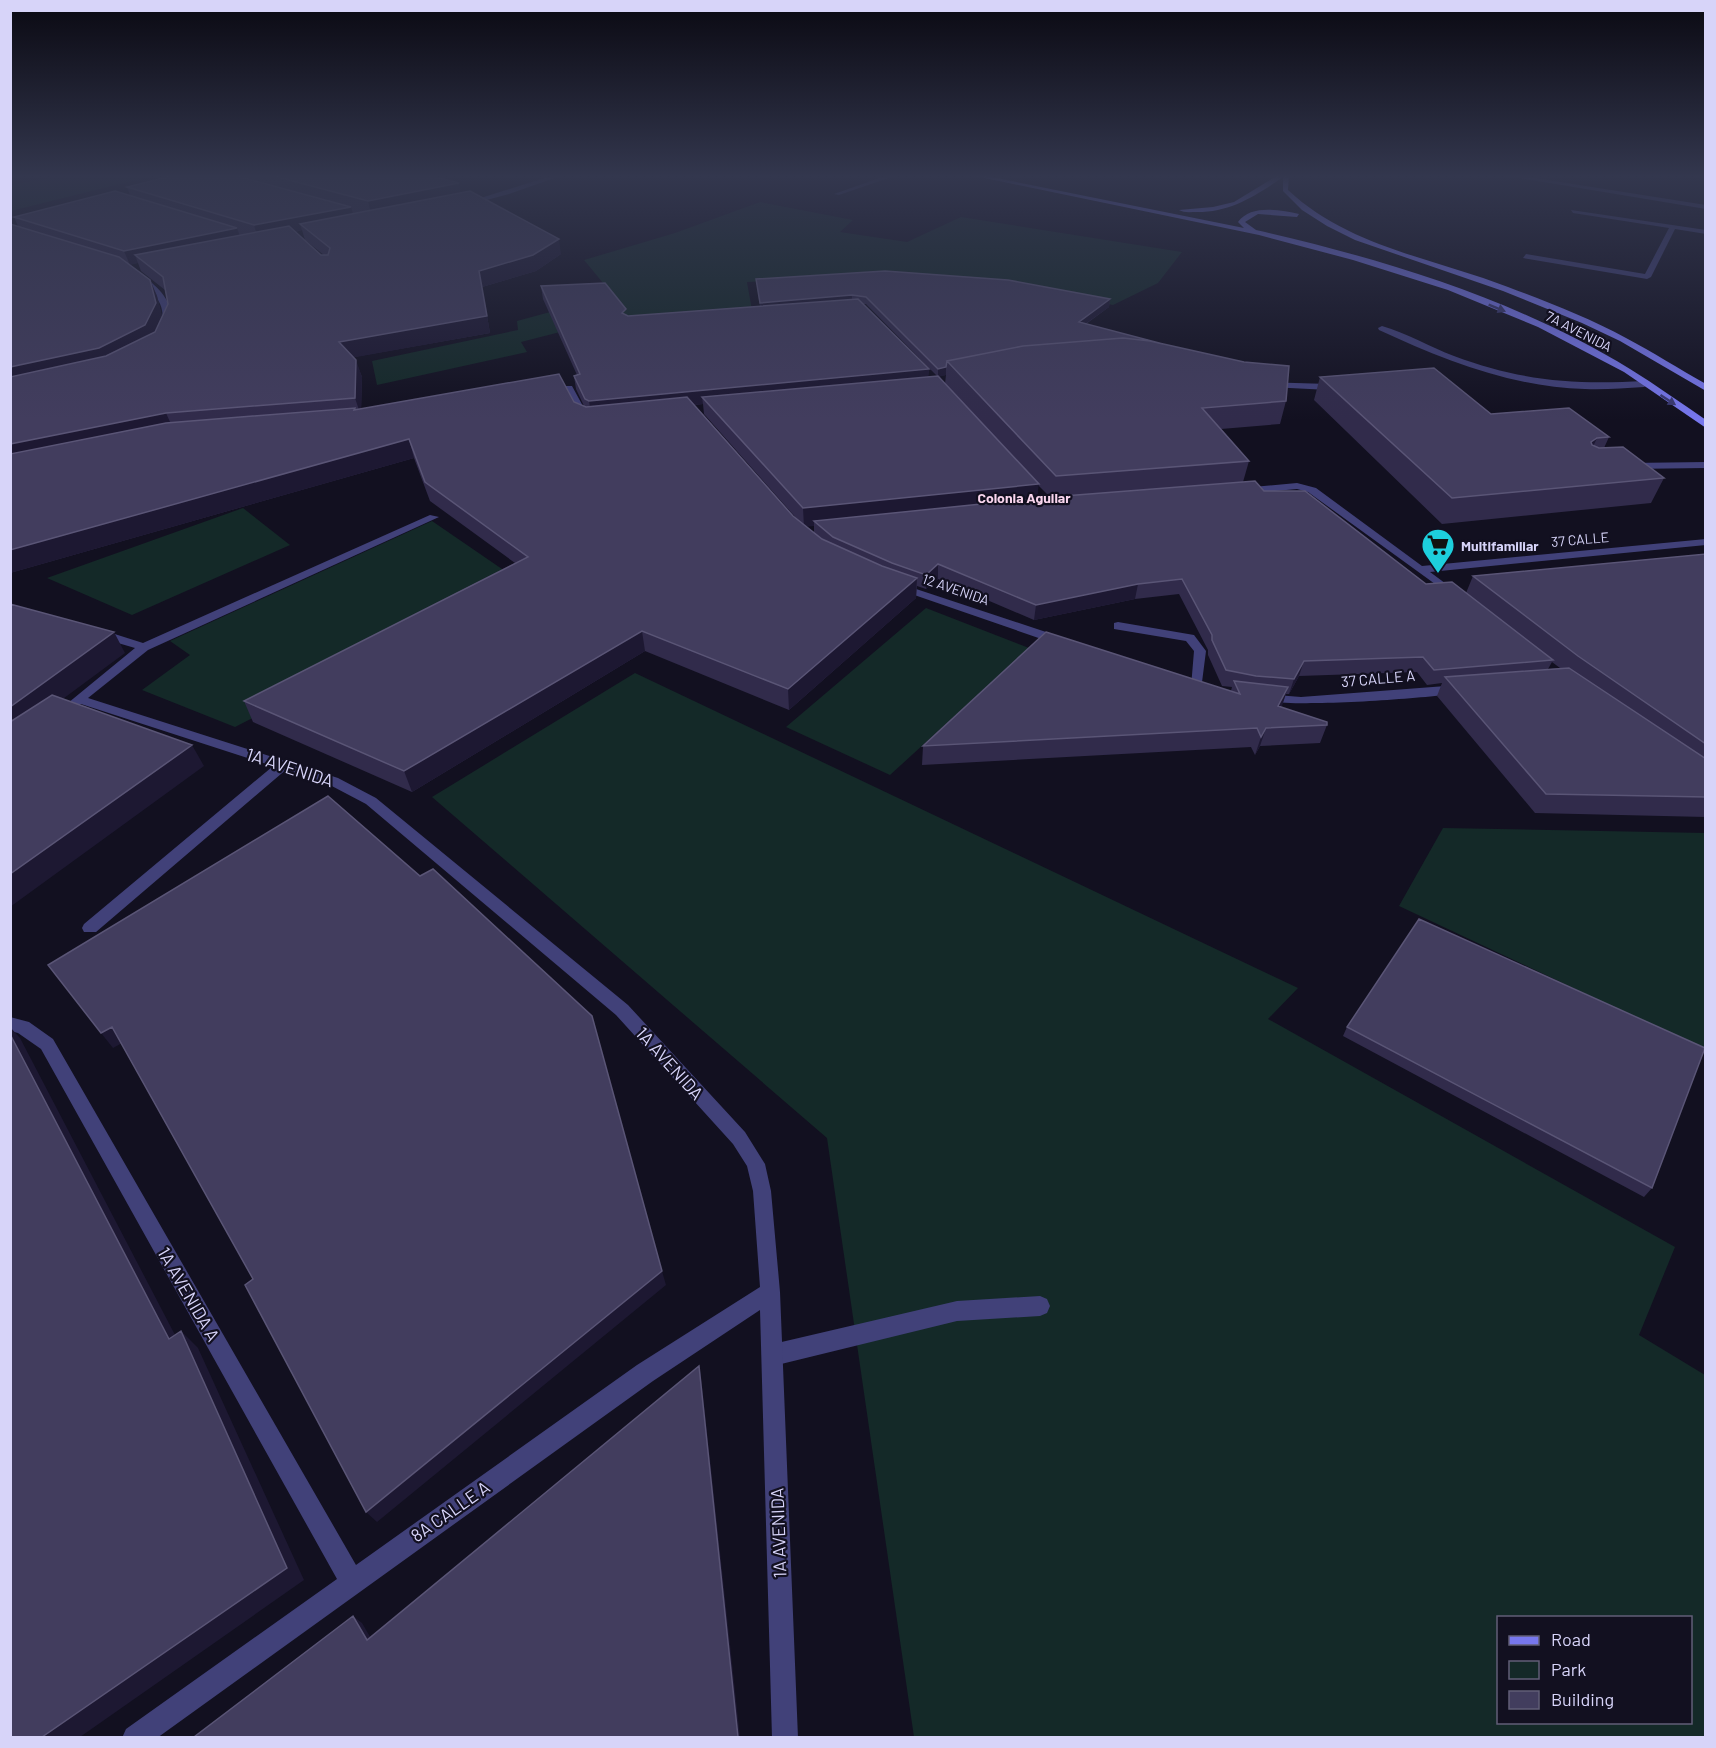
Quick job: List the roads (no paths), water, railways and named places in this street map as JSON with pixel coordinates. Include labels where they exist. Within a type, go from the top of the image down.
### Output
[{"type":"main road","name":"7A AVENIDA","points":[[1350,257],[1437,284],[1540,326],[1610,362],[1706,425]]},
{"type":"main road","name":"7A AVENIDA","points":[[1412,257],[1503,288],[1612,334],[1706,388]]},
{"type":"street","points":[[1529,257],[1647,277],[1657,257]]},
{"type":"street","points":[[134,268],[163,294],[169,320],[161,336]]},
{"type":"street","points":[[1382,328],[1449,358],[1515,375],[1573,386],[1644,384]]},
{"type":"street","points":[[1257,383],[1329,387]]},
{"type":"street","points":[[538,390],[560,386],[569,388],[582,417],[590,420]]},
{"type":"street","points":[[1622,466],[1706,465]]},
{"type":"street","points":[[1226,492],[1297,486],[1312,490],[1459,599]]},
{"type":"street","points":[[62,711],[144,647],[435,517]]},
{"type":"street","name":"37 CALLE","points":[[1421,569],[1706,542]]},
{"type":"street","name":"12 AVENIDA","points":[[887,582],[1075,646]]},
{"type":"street","points":[[1118,626],[1190,638],[1200,651],[1197,686]]},
{"type":"street","points":[[88,630],[144,647]]},
{"type":"street","name":"37 CALLE A","points":[[1251,697],[1301,701],[1468,688]]},
{"type":"street","name":"1A AVENIDA","points":[[79,699],[333,781],[371,801],[622,1010],[739,1138],[756,1164],[762,1191],[770,1292],[785,1737]]},
{"type":"street","points":[[90,928],[283,765]]},
{"type":"street","name":"1A AVENIDA A","points":[[10,1024],[23,1027],[47,1044],[351,1581]]},
{"type":"street","name":"8A CALLE A","points":[[135,1737],[645,1373],[770,1292]]},
{"type":"street","points":[[773,1355],[957,1311],[1040,1306]]},
{"type":"place","name":"Multifamiliar","points":[[1438,574]]},
{"type":"district","name":"Colonia Aguilar","points":[[1024,497]]}]
